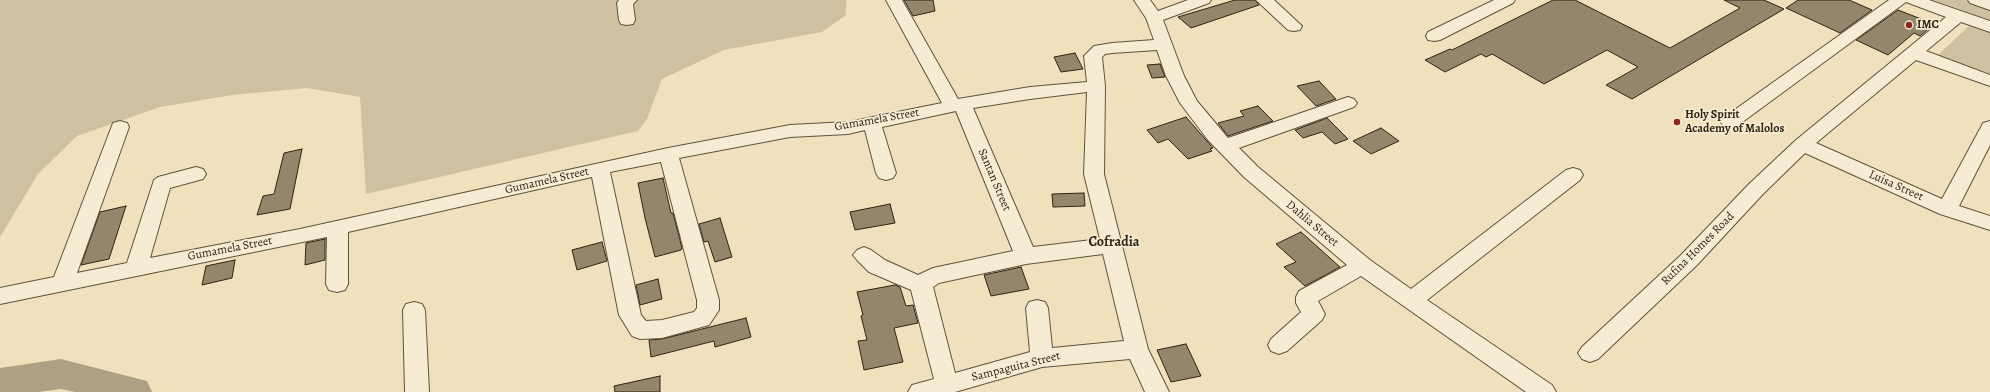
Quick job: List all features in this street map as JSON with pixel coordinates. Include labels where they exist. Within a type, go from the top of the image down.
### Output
[{"type":"street","points":[[627,20],[624,3],[629,0]]},
{"type":"street","name":"Santan Street","points":[[894,0],[958,105],[1026,256]]},
{"type":"street","name":"Dahlia Street","points":[[1142,0],[1154,18],[1175,76],[1189,103],[1226,146],[1251,172],[1362,266],[1544,392]]},
{"type":"street","points":[[1154,18],[1203,0]]},
{"type":"street","points":[[1264,0],[1294,26]]},
{"type":"street","points":[[1434,36],[1507,0]]},
{"type":"street","points":[[1730,122],[1900,0]]},
{"type":"street","points":[[1912,0],[1990,27]]},
{"type":"street","points":[[1976,0],[1990,5]]},
{"type":"street","name":"Rufina Homes Road","points":[[1590,353],[1689,260],[1756,189],[1804,144],[1958,16]]},
{"type":"street","points":[[1157,392],[1137,350],[1094,174],[1096,86],[1093,56],[1100,50],[1163,45]]},
{"type":"street","points":[[1914,53],[1990,81]]},
{"type":"street","name":"Gumamela Street","points":[[0,296],[338,227],[668,154],[790,131],[848,128],[958,105],[1030,93],[1096,86]]},
{"type":"street","points":[[1226,146],[1348,103]]},
{"type":"street","points":[[872,123],[886,173]]},
{"type":"street","points":[[62,284],[120,127]]},
{"type":"street","points":[[1947,209],[1990,127]]},
{"type":"street","name":"Luisa Street","points":[[1804,144],[1947,209],[1990,223]]},
{"type":"street","points":[[600,169],[630,315],[640,330],[662,329],[701,319],[708,310],[708,300],[668,154]]},
{"type":"street","points":[[136,268],[161,185],[165,182],[196,174]]},
{"type":"street","points":[[1411,301],[1573,175]]},
{"type":"street","points":[[337,284],[338,227]]},
{"type":"street","points":[[921,285],[933,276],[1026,256],[1112,245]]},
{"type":"street","points":[[864,255],[877,266],[921,285]]},
{"type":"street","points":[[1279,345],[1314,314],[1307,303],[1307,297],[1362,266]]},
{"type":"street","points":[[921,285],[947,385]]},
{"type":"street","points":[[1037,308],[1042,358]]},
{"type":"street","points":[[414,310],[417,392]]},
{"type":"street","name":"Sampaguita Street","points":[[920,392],[1042,358],[1137,350]]},
{"type":"shaded area","points":[[0,0],[846,0],[846,15],[822,32],[724,50],[662,79],[647,119],[638,131],[366,194],[360,97],[307,88],[232,95],[160,107],[77,136],[38,174],[0,237]]},
{"type":"shaded area","points":[[1933,0],[1990,0],[1990,20],[1970,13]]},
{"type":"shaded area","points":[[1969,26],[1990,33],[1990,76],[1942,60],[1939,54]]},
{"type":"building","points":[[904,0],[933,0],[935,11],[913,16]]},
{"type":"building","points":[[1235,0],[1255,0],[1259,5],[1191,28],[1178,17]]},
{"type":"building","points":[[1553,0],[1575,0],[1670,48],[1740,8],[1724,0],[1764,0],[1784,9],[1632,99],[1606,85],[1638,67],[1607,50],[1544,84],[1492,54],[1486,57],[1481,54],[1445,72],[1425,60],[1450,49],[1452,50]]},
{"type":"building","points":[[1798,0],[1849,0],[1872,10],[1840,33],[1786,8]]},
{"type":"building","points":[[1898,10],[1934,24],[1920,36],[1914,33],[1888,55],[1856,40]]},
{"type":"building","points":[[1075,53],[1083,69],[1061,72],[1054,57]]},
{"type":"building","points":[[1160,64],[1165,77],[1152,78],[1147,65]]},
{"type":"building","points":[[1319,81],[1336,99],[1316,106],[1297,86]]},
{"type":"building","points":[[1258,106],[1273,121],[1228,136],[1218,123],[1244,116],[1240,111]]},
{"type":"building","points":[[1186,117],[1213,148],[1210,149],[1212,151],[1188,159],[1168,139],[1158,143],[1147,130]]},
{"type":"building","points":[[1327,118],[1348,139],[1335,144],[1322,132],[1303,138],[1295,130]]},
{"type":"building","points":[[1381,128],[1399,141],[1371,154],[1353,141]]},
{"type":"building","points":[[302,149],[290,209],[257,215],[263,196],[274,194],[284,153]]},
{"type":"building","points":[[663,178],[671,213],[673,213],[682,248],[681,250],[655,257],[638,183]]},
{"type":"building","points":[[1084,193],[1085,206],[1053,207],[1052,194]]},
{"type":"building","points":[[890,204],[895,223],[855,230],[850,212]]},
{"type":"building","points":[[126,206],[109,259],[81,265],[100,212]]},
{"type":"building","points":[[720,218],[732,257],[715,262],[708,241],[704,242],[699,224]]},
{"type":"building","points":[[1301,232],[1340,267],[1305,286],[1284,267],[1296,262],[1276,244]]},
{"type":"building","points":[[325,239],[325,260],[305,265],[306,243]]},
{"type":"building","points":[[602,242],[607,261],[577,270],[572,250]]},
{"type":"building","points":[[235,260],[232,278],[202,285],[206,266]]},
{"type":"building","points":[[1021,267],[1029,289],[991,296],[984,275]]},
{"type":"building","points":[[658,279],[662,299],[640,305],[636,285]]},
{"type":"building","points":[[895,285],[900,287],[906,306],[913,305],[918,323],[894,328],[903,362],[864,370],[858,341],[867,340],[857,292]]},
{"type":"building","points":[[746,318],[751,337],[715,347],[714,341],[651,357],[649,340],[662,339]]},
{"type":"building","points":[[1186,344],[1201,376],[1171,382],[1157,350]]},
{"type":"building","points":[[660,376],[660,392],[615,392],[614,386]]},
{"type":"waterway","points":[[0,383],[61,374],[134,392]]},
{"type":"place","name":"IMC","points":[[1909,25]]},
{"type":"place","name":"Holy Spirit Academy of Malolos","points":[[1677,122]]},
{"type":"district","name":"Cofradia","points":[[1114,243]]}]
